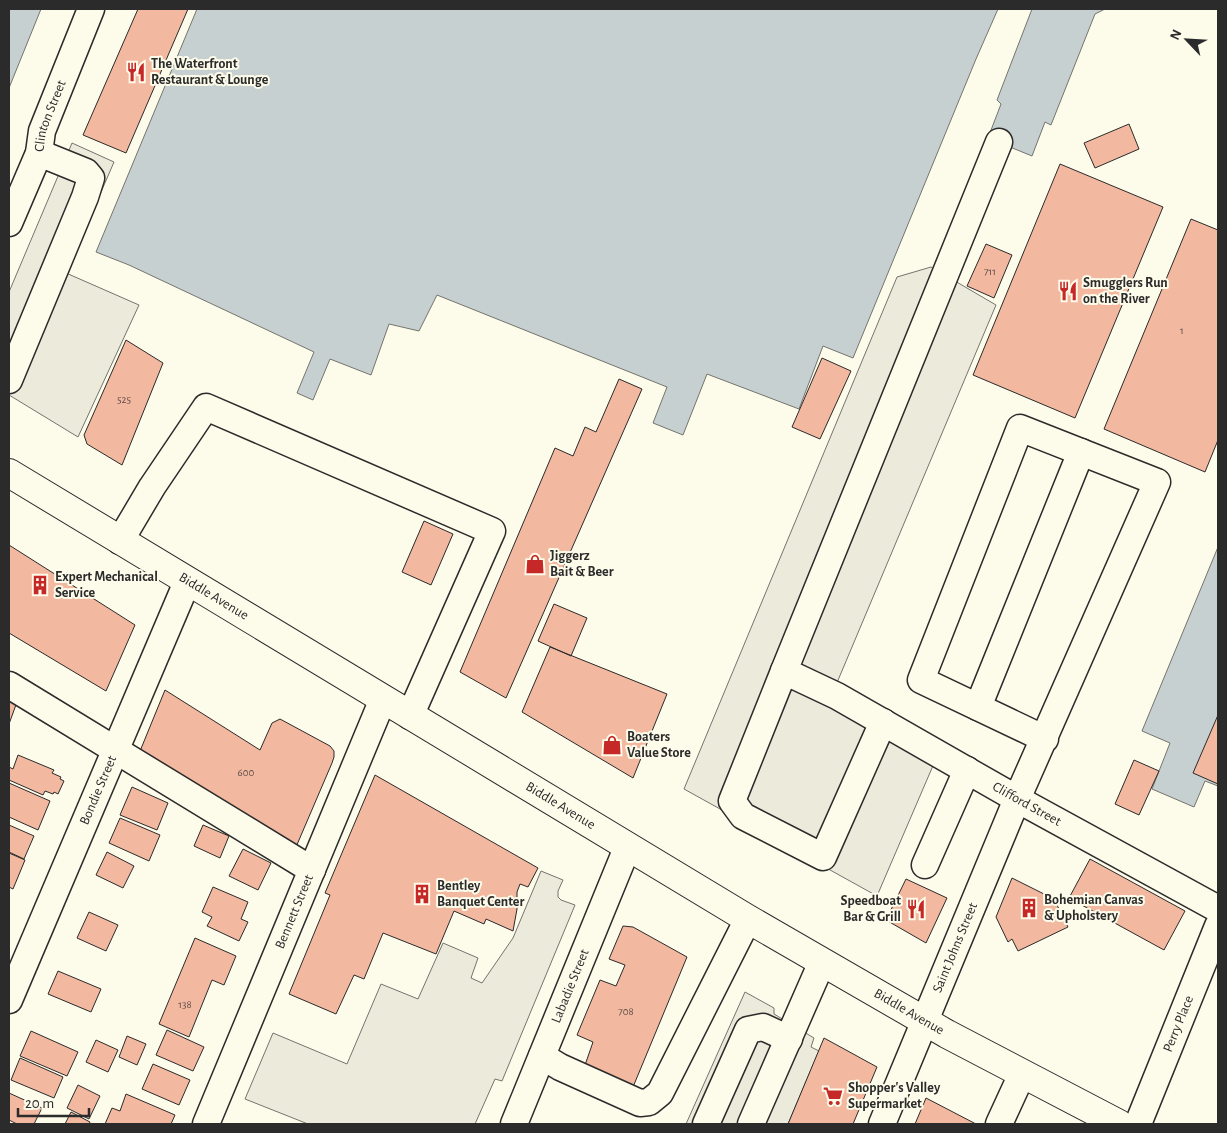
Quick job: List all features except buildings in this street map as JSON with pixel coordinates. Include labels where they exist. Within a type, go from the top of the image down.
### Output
[{"type":"main road","name":"Biddle Avenue","points":[[9,473],[627,848],[748,919],[924,1021],[1119,1124]]},
{"type":"street","name":"Clinton Street","points":[[9,223],[39,153],[42,131],[90,9]]},
{"type":"street","points":[[883,722],[823,858],[743,816],[732,800],[999,142]]},
{"type":"street","points":[[9,380],[85,197],[91,178],[86,172],[39,153]]},
{"type":"street","points":[[120,541],[152,487],[206,407],[492,531],[410,716]]},
{"type":"street","points":[[978,707],[1081,452],[1020,428],[921,680],[1045,739]]},
{"type":"street","name":"Saint Johns Street","points":[[882,1124],[1017,799],[1157,482],[1081,452]]},
{"type":"street","name":"Bondie Street","points":[[9,1000],[187,582]]},
{"type":"street","name":"Clifford Street","points":[[784,671],[837,696],[1017,799],[1218,909]]},
{"type":"street","points":[[9,685],[312,870]]},
{"type":"street","name":"Bennett Street","points":[[206,1124],[383,699]]},
{"type":"street","points":[[925,865],[967,770]]},
{"type":"street","name":"Labadie Street","points":[[514,1124],[627,848]]},
{"type":"street","points":[[542,1056],[560,1067],[640,1103],[649,1102],[660,1093],[748,919]]},
{"type":"street","name":"Perry Place","points":[[1138,1124],[1218,926]]},
{"type":"street","points":[[751,1124],[822,962]]},
{"type":"street","points":[[706,1124],[748,1030],[763,1027],[789,1039]]},
{"type":"street","points":[[999,1124],[1022,1074]]},
{"type":"shaded area","points":[[9,9],[41,9],[9,88]]},
{"type":"shaded area","points":[[197,9],[998,9],[853,358],[823,346],[799,409],[707,374],[683,435],[653,423],[667,387],[437,295],[419,331],[389,324],[371,375],[330,359],[313,400],[297,393],[314,352],[129,265],[96,252]]},
{"type":"shaded area","points":[[1032,9],[1105,9],[1095,14],[1051,125],[1045,122],[1032,156],[988,138],[1001,104],[997,100]]},
{"type":"shaded area","points":[[72,143],[114,162],[66,273],[139,305],[78,437],[9,395],[9,292]]},
{"type":"shaded area","points":[[931,267],[996,305],[828,704],[935,761],[877,896],[684,789],[897,277]]},
{"type":"shaded area","points":[[1218,547],[1218,786],[1205,781],[1194,807],[1152,789],[1170,743],[1142,731]]},
{"type":"shaded area","points":[[541,871],[563,880],[558,891],[558,897],[575,905],[502,1081],[495,1079],[475,1124],[308,1124],[245,1099],[273,1033],[347,1064],[381,984],[418,999],[443,943],[478,958],[471,978],[482,983],[513,938]]},
{"type":"shaded area","points":[[745,992],[774,1008],[774,1014],[814,1038],[811,1047],[819,1051],[788,1124],[686,1124]]},
{"type":"place","name":"The Waterfront Restaurant & Lounge","points":[[136,72]]},
{"type":"place","name":"Smugglers Run on the River","points":[[1068,291]]},
{"type":"place","name":"Jiggerz Bait & Beer","points":[[535,564]]},
{"type":"place","name":"Expert Mechanical Service","points":[[40,585]]},
{"type":"place","name":"Boaters Value Store","points":[[612,745]]},
{"type":"place","name":"Bentley Banquet Center","points":[[422,894]]},
{"type":"place","name":"Bohemian Canvas & Upholstery","points":[[1029,908]]},
{"type":"place","name":"Speedboat Bar & Grill","points":[[916,909]]},
{"type":"place","name":"Shopper's Valley Supermarket","points":[[833,1096]]}]
